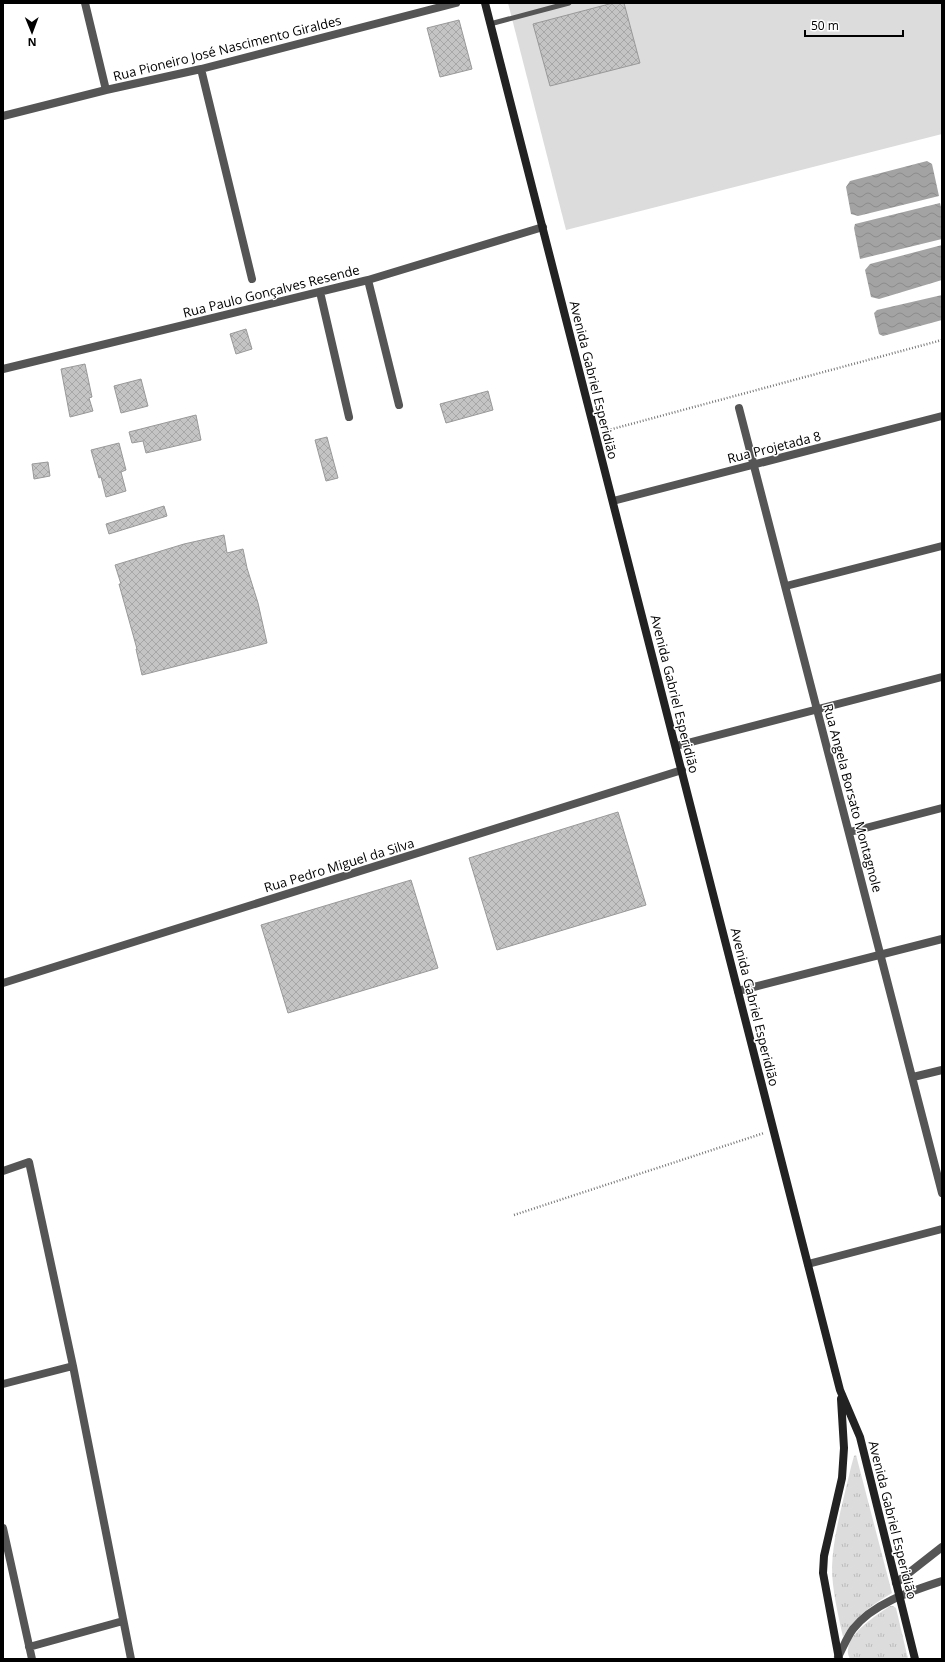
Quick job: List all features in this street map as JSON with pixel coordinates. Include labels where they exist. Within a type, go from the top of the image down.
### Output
[{"type":"main road","name":"Avenida Gabriel Esperidião","points":[[485,3],[840,1390],[860,1437],[915,1659]]},
{"type":"main road","name":"Avenida Gabriel Esperidião","points":[[838,1658],[823,1573],[824,1556],[842,1478],[844,1448],[840,1390]]},
{"type":"street","points":[[85,3],[106,90]]},
{"type":"street","name":"Rua Pioneiro José Nascimento Giraldes","points":[[3,116],[106,90],[201,69],[456,3]]},
{"type":"street","points":[[201,69],[252,279]]},
{"type":"street","name":"Rua Paulo Gonçalves Resende","points":[[3,369],[368,280],[543,227]]},
{"type":"street","points":[[368,280],[398,405]]},
{"type":"street","points":[[320,292],[349,417]]},
{"type":"street","name":"Rua Angela Borsato Montagnole","points":[[739,408],[850,832],[942,1193]]},
{"type":"street","name":"Rua Projetada 8","points":[[613,501],[942,416]]},
{"type":"street","points":[[786,586],[942,546]]},
{"type":"street","points":[[676,746],[942,677]]},
{"type":"street","name":"Rua Pedro Miguel da Silva","points":[[3,983],[682,770]]},
{"type":"street","points":[[850,832],[942,808]]},
{"type":"street","points":[[738,991],[942,939]]},
{"type":"street","points":[[913,1078],[942,1070]]},
{"type":"street","points":[[3,1171],[29,1162],[73,1366],[131,1659]]},
{"type":"street","points":[[808,1264],[942,1229]]},
{"type":"street","points":[[3,1384],[73,1366]]},
{"type":"street","points":[[3,1528],[32,1659]]},
{"type":"street","points":[[896,1583],[942,1547]]},
{"type":"street","points":[[838,1658],[852,1629],[866,1616],[899,1595],[942,1581]]},
{"type":"street","points":[[30,1646],[123,1621]]},
{"type":"lane","points":[[490,24],[569,3]]},
{"type":"path","points":[[596,434],[942,340]]},
{"type":"path","points":[[514,1215],[774,1129]]},
{"type":"green space","points":[[508,3],[942,3],[942,134],[566,230]]},
{"type":"green space","points":[[856,1455],[892,1593],[864,1612],[853,1623],[843,1637],[833,1584],[832,1567],[842,1504],[854,1456]]},
{"type":"green space","points":[[890,1606],[896,1608],[908,1659],[850,1659],[848,1651],[853,1637],[864,1625]]},
{"type":"water","points":[[927,161],[932,164],[939,196],[858,216],[851,214],[846,187],[850,181]]},
{"type":"water","points":[[940,203],[942,211],[942,239],[860,259],[854,228],[855,224]]},
{"type":"water","points":[[942,245],[942,280],[879,299],[871,297],[865,270],[870,264]]},
{"type":"water","points":[[942,295],[942,320],[883,336],[879,334],[874,313],[877,310]]},
{"type":"building","points":[[613,3],[624,3],[640,63],[550,86],[533,24]]},
{"type":"building","points":[[459,20],[472,69],[440,77],[427,28]]},
{"type":"building","points":[[246,329],[252,349],[236,354],[230,334]]},
{"type":"building","points":[[85,364],[92,397],[89,398],[93,411],[70,417],[61,369]]},
{"type":"building","points":[[141,379],[148,406],[121,413],[114,386]]},
{"type":"building","points":[[488,391],[493,410],[446,423],[440,404]]},
{"type":"building","points":[[196,415],[201,440],[146,453],[143,441],[132,443],[129,432]]},
{"type":"building","points":[[327,437],[338,478],[326,481],[315,440]]},
{"type":"building","points":[[119,443],[126,470],[121,472],[126,491],[106,497],[101,477],[99,478],[91,450]]},
{"type":"building","points":[[48,462],[50,476],[34,479],[32,464]]},
{"type":"building","points":[[164,506],[167,516],[109,534],[106,524]]},
{"type":"building","points":[[224,535],[227,553],[243,549],[267,643],[142,675],[137,649],[115,565],[184,544]]},
{"type":"building","points":[[618,812],[646,905],[497,950],[469,858]]},
{"type":"building","points":[[411,880],[438,968],[288,1013],[261,925]]}]
